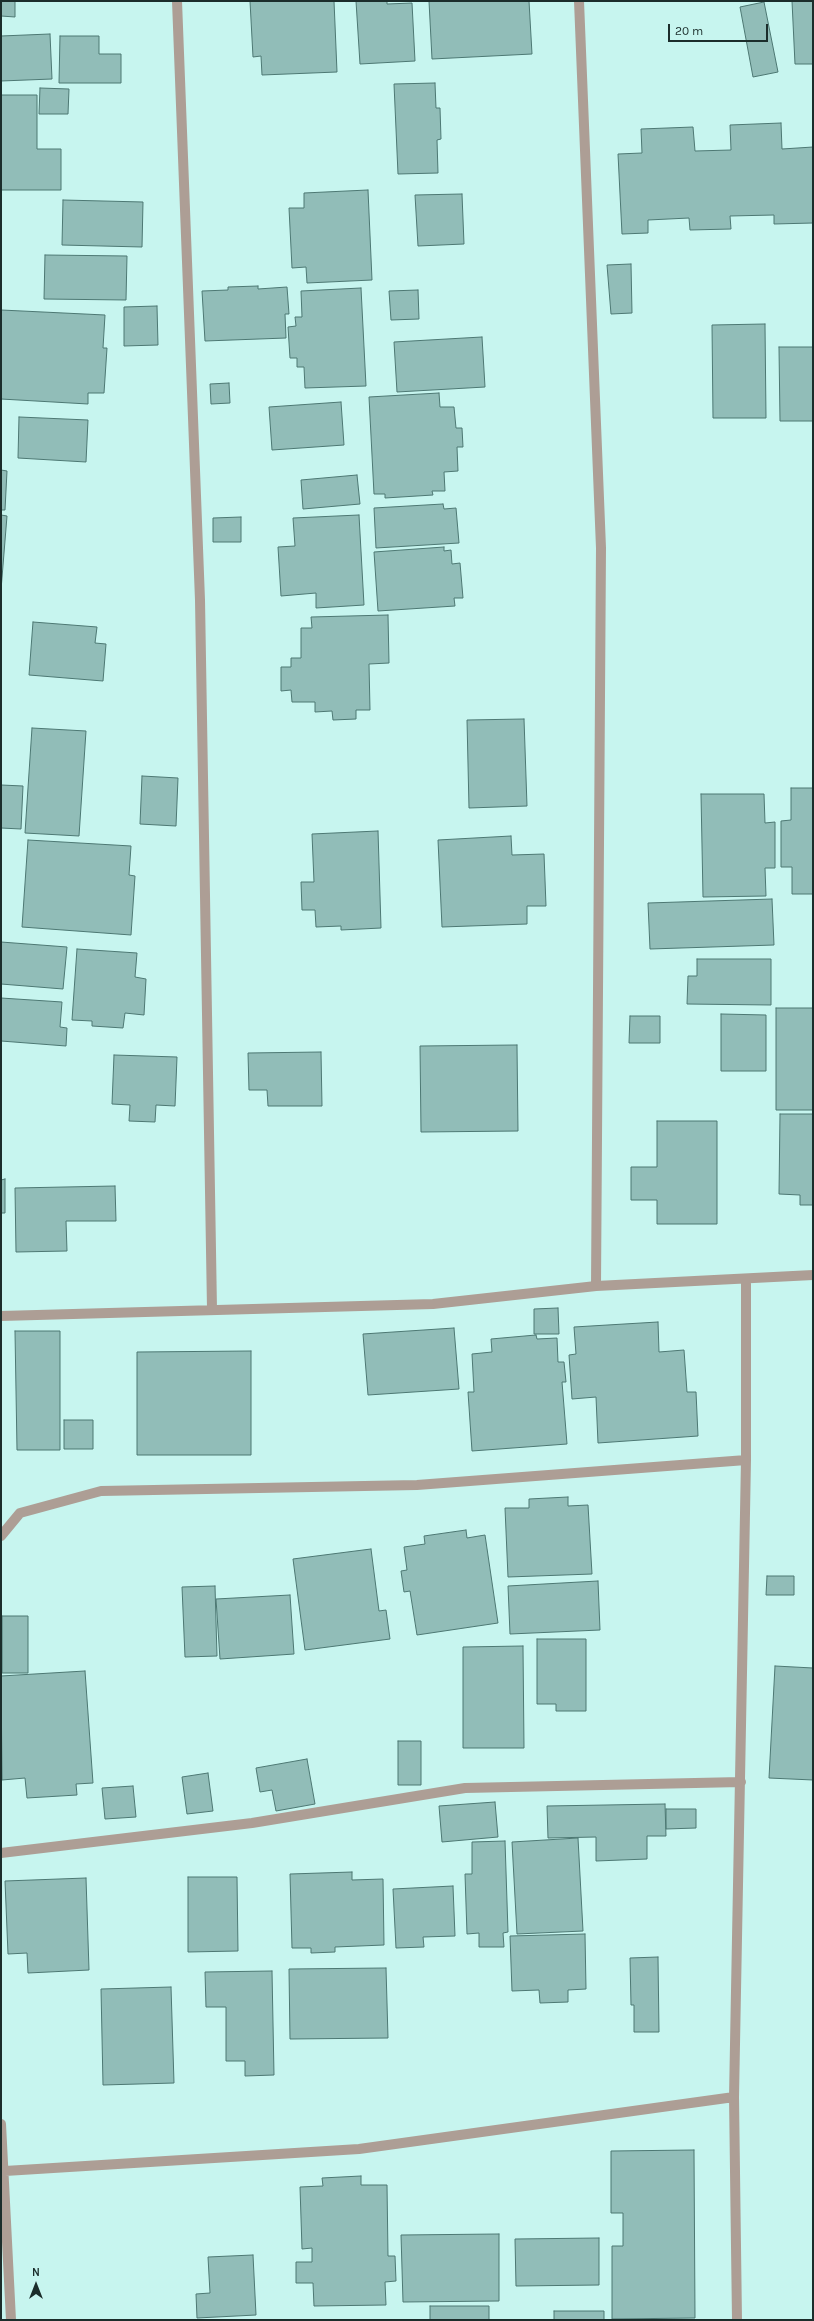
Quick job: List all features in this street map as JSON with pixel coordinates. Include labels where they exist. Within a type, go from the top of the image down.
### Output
[{"type":"street","points":[[177,1],[200,600],[212,1309]]},
{"type":"street","points":[[579,1],[601,548],[596,1286]]},
{"type":"street","points":[[1,1316],[433,1304],[596,1286],[813,1275]]},
{"type":"street","points":[[737,2320],[734,2097],[746,1460],[746,1279]]},
{"type":"street","points":[[1,1536],[20,1513],[101,1491],[417,1485],[746,1460]]},
{"type":"street","points":[[1,1853],[252,1823],[465,1788],[741,1782]]},
{"type":"street","points":[[5,2171],[359,2149],[734,2097]]},
{"type":"street","points":[[1,2124],[5,2171],[11,2320]]},
{"type":"building","points":[[1,1],[15,1],[15,17],[1,16]]},
{"type":"building","points":[[250,1],[334,1],[337,72],[262,75],[261,56],[253,57]]},
{"type":"building","points":[[356,1],[387,1],[387,4],[412,3],[415,61],[360,64]]},
{"type":"building","points":[[429,1],[529,1],[532,54],[432,59]]},
{"type":"building","points":[[792,1],[813,1],[813,64],[795,64]]},
{"type":"building","points":[[764,2],[778,72],[753,77],[740,7]]},
{"type":"building","points":[[50,34],[52,79],[1,81],[1,36]]},
{"type":"building","points":[[60,36],[99,36],[99,54],[121,54],[121,83],[59,83]]},
{"type":"building","points":[[435,83],[436,108],[440,108],[441,139],[437,140],[438,173],[398,174],[394,84]]},
{"type":"building","points":[[40,88],[69,89],[68,114],[39,114]]},
{"type":"building","points":[[1,95],[37,95],[37,149],[61,149],[61,190],[1,190]]},
{"type":"building","points":[[781,123],[782,149],[813,147],[813,223],[774,224],[774,215],[730,216],[731,229],[690,230],[689,218],[648,220],[648,233],[622,234],[618,154],[642,153],[641,129],[693,127],[695,151],[731,150],[730,125]]},
{"type":"building","points":[[368,190],[372,280],[307,283],[306,267],[292,268],[289,208],[304,208],[304,193]]},
{"type":"building","points":[[462,194],[464,244],[418,246],[415,195]]},
{"type":"building","points":[[63,200],[143,202],[142,247],[62,245]]},
{"type":"building","points":[[45,255],[127,256],[126,300],[44,299]]},
{"type":"building","points":[[631,264],[632,313],[611,314],[607,265]]},
{"type":"building","points":[[258,286],[258,289],[287,287],[289,314],[285,314],[286,338],[205,341],[202,291],[228,290],[228,287]]},
{"type":"building","points":[[361,288],[366,386],[305,388],[304,367],[297,367],[297,358],[290,358],[288,327],[296,326],[295,317],[302,317],[301,291]]},
{"type":"building","points":[[418,290],[419,319],[391,320],[389,291]]},
{"type":"building","points":[[157,306],[158,345],[124,346],[124,307]]},
{"type":"building","points":[[1,310],[105,315],[103,348],[107,348],[104,393],[88,393],[88,404],[1,399]]},
{"type":"building","points":[[765,324],[766,418],[713,418],[712,325]]},
{"type":"building","points":[[482,337],[485,387],[397,392],[394,342]]},
{"type":"building","points":[[779,347],[813,347],[813,421],[780,421]]},
{"type":"building","points":[[229,383],[230,403],[211,404],[210,384]]},
{"type":"building","points":[[439,393],[440,407],[454,407],[456,428],[462,428],[463,447],[457,447],[458,471],[444,472],[445,491],[432,491],[433,495],[385,498],[385,494],[374,494],[369,397]]},
{"type":"building","points":[[341,402],[344,445],[272,450],[269,407]]},
{"type":"building","points":[[19,417],[88,420],[86,462],[18,458]]},
{"type":"building","points":[[1,470],[7,471],[5,510],[1,510]]},
{"type":"building","points":[[357,475],[360,504],[303,509],[301,480]]},
{"type":"building","points":[[443,504],[444,509],[456,508],[459,543],[376,548],[374,508]]},
{"type":"building","points":[[1,515],[7,516],[1,590]]},
{"type":"building","points":[[359,515],[364,605],[316,608],[316,593],[281,596],[278,547],[295,546],[293,518]]},
{"type":"building","points":[[241,517],[241,542],[213,542],[213,518]]},
{"type":"building","points":[[444,547],[444,551],[451,550],[452,564],[460,563],[463,598],[454,598],[455,606],[378,611],[374,552]]},
{"type":"building","points":[[388,615],[389,663],[369,664],[370,710],[356,710],[356,719],[333,720],[332,711],[315,712],[315,702],[292,702],[291,690],[281,691],[281,667],[291,667],[291,658],[301,658],[301,628],[312,628],[311,617]]},
{"type":"building","points":[[33,622],[97,627],[95,643],[106,644],[103,681],[29,675]]},
{"type":"building","points":[[524,719],[527,806],[469,808],[467,720]]},
{"type":"building","points":[[32,728],[86,731],[79,836],[25,833]]},
{"type":"building","points":[[142,776],[178,778],[176,826],[140,824]]},
{"type":"building","points":[[1,785],[23,786],[21,829],[1,828]]},
{"type":"building","points":[[791,788],[813,788],[813,894],[792,894],[792,867],[781,867],[781,821],[791,820]]},
{"type":"building","points":[[701,794],[764,794],[765,823],[775,822],[775,868],[765,868],[766,896],[703,897]]},
{"type":"building","points":[[378,831],[381,928],[341,930],[341,926],[316,927],[315,910],[302,910],[301,882],[314,882],[312,834]]},
{"type":"building","points":[[511,836],[512,855],[544,854],[546,906],[527,906],[527,924],[442,927],[438,840]]},
{"type":"building","points":[[28,840],[131,846],[129,875],[135,876],[131,935],[22,927]]},
{"type":"building","points":[[772,899],[774,945],[650,949],[648,903]]},
{"type":"building","points":[[1,942],[67,947],[63,989],[1,984]]},
{"type":"building","points":[[77,949],[137,953],[135,977],[146,979],[144,1015],[125,1013],[123,1028],[92,1026],[92,1021],[72,1020]]},
{"type":"building","points":[[697,959],[771,959],[771,1005],[687,1004],[688,976],[697,976]]},
{"type":"building","points":[[1,998],[62,1002],[60,1027],[67,1028],[66,1046],[1,1041]]},
{"type":"building","points":[[776,1008],[813,1008],[813,1110],[776,1110]]},
{"type":"building","points":[[721,1014],[766,1015],[766,1071],[721,1071]]},
{"type":"building","points":[[630,1016],[660,1016],[660,1043],[629,1043]]},
{"type":"building","points":[[517,1045],[518,1131],[421,1132],[420,1046]]},
{"type":"building","points":[[321,1052],[322,1106],[268,1106],[267,1090],[249,1090],[248,1053]]},
{"type":"building","points":[[114,1055],[177,1057],[175,1106],[156,1105],[155,1122],[129,1121],[130,1105],[112,1104]]},
{"type":"building","points":[[780,1114],[813,1114],[813,1205],[800,1205],[800,1195],[779,1194]]},
{"type":"building","points":[[657,1121],[717,1121],[717,1224],[657,1224],[657,1200],[631,1200],[631,1167],[657,1167]]},
{"type":"building","points":[[5,1179],[5,1213],[1,1213],[1,1180]]},
{"type":"building","points":[[115,1186],[116,1221],[66,1221],[67,1251],[16,1252],[15,1188]]},
{"type":"building","points":[[558,1308],[559,1334],[534,1334],[534,1309]]},
{"type":"building","points":[[658,1322],[659,1352],[684,1350],[687,1392],[696,1392],[698,1436],[598,1443],[596,1397],[572,1399],[569,1355],[576,1354],[574,1327]]},
{"type":"building","points":[[454,1328],[459,1389],[368,1395],[363,1334]]},
{"type":"building","points":[[15,1331],[60,1331],[60,1450],[17,1450]]},
{"type":"building","points":[[536,1335],[537,1339],[557,1338],[558,1362],[564,1362],[566,1382],[562,1382],[567,1444],[472,1451],[468,1392],[474,1392],[472,1354],[492,1352],[491,1339]]},
{"type":"building","points":[[251,1351],[251,1455],[137,1455],[137,1352]]},
{"type":"building","points":[[64,1420],[93,1420],[93,1449],[64,1449]]},
{"type":"building","points":[[568,1497],[568,1506],[588,1505],[592,1574],[508,1577],[505,1508],[529,1508],[529,1499]]},
{"type":"building","points":[[466,1530],[467,1538],[485,1535],[498,1623],[417,1635],[410,1591],[404,1592],[401,1571],[407,1570],[404,1547],[425,1544],[424,1536]]},
{"type":"building","points":[[371,1549],[379,1611],[386,1610],[390,1639],[305,1650],[293,1559]]},
{"type":"building","points":[[767,1576],[794,1576],[794,1595],[766,1595]]},
{"type":"building","points":[[598,1581],[600,1630],[510,1634],[508,1586]]},
{"type":"building","points":[[215,1586],[217,1656],[185,1657],[182,1587]]},
{"type":"building","points":[[290,1595],[294,1654],[220,1659],[216,1599]]},
{"type":"building","points":[[2,1616],[28,1616],[28,1673],[2,1673]]},
{"type":"building","points":[[537,1639],[586,1639],[586,1711],[556,1711],[556,1704],[537,1704]]},
{"type":"building","points":[[523,1646],[524,1748],[463,1748],[463,1647]]},
{"type":"building","points":[[775,1666],[813,1668],[813,1780],[769,1778]]},
{"type":"building","points":[[85,1671],[93,1783],[76,1784],[77,1795],[27,1798],[25,1778],[2,1780],[1,1676]]},
{"type":"building","points":[[398,1741],[421,1741],[421,1785],[398,1785]]},
{"type":"building","points":[[307,1759],[315,1804],[276,1811],[272,1790],[260,1792],[256,1768]]},
{"type":"building","points":[[208,1773],[213,1811],[187,1814],[182,1777]]},
{"type":"building","points":[[133,1786],[136,1817],[105,1819],[102,1788]]},
{"type":"building","points":[[495,1802],[498,1837],[442,1842],[439,1806]]},
{"type":"building","points":[[665,1804],[666,1836],[647,1836],[647,1859],[596,1861],[596,1837],[548,1838],[547,1806]]},
{"type":"building","points":[[666,1809],[696,1809],[696,1828],[666,1829]]},
{"type":"building","points":[[578,1838],[583,1931],[517,1934],[512,1842]]},
{"type":"building","points":[[505,1841],[508,1932],[503,1933],[504,1947],[479,1947],[479,1933],[467,1934],[465,1874],[472,1874],[472,1842]]},
{"type":"building","points":[[352,1872],[352,1880],[383,1879],[384,1945],[335,1947],[335,1952],[311,1953],[311,1948],[292,1948],[290,1874]]},
{"type":"building","points":[[188,1877],[237,1877],[238,1951],[188,1952]]},
{"type":"building","points":[[86,1878],[89,1970],[28,1973],[27,1953],[8,1954],[5,1881]]},
{"type":"building","points":[[453,1886],[455,1936],[423,1937],[424,1947],[396,1948],[393,1889]]},
{"type":"building","points":[[585,1934],[586,1989],[568,1990],[568,2002],[540,2003],[539,1990],[512,1991],[510,1936]]},
{"type":"building","points":[[658,1957],[659,2032],[634,2032],[634,2005],[631,2005],[630,1958]]},
{"type":"building","points":[[386,1968],[388,2038],[290,2039],[289,1969]]},
{"type":"building","points":[[272,1971],[274,2075],[245,2076],[245,2061],[226,2061],[226,2007],[206,2007],[205,1972]]},
{"type":"building","points":[[171,1987],[174,2083],[103,2085],[101,1989]]},
{"type":"building","points":[[694,2150],[695,2318],[612,2319],[612,2246],[623,2246],[623,2213],[611,2213],[611,2151]]},
{"type":"building","points":[[361,2176],[361,2185],[387,2185],[388,2256],[395,2256],[396,2281],[385,2282],[386,2305],[314,2306],[313,2283],[296,2283],[296,2262],[312,2262],[312,2248],[302,2249],[300,2187],[323,2186],[322,2178]]},
{"type":"building","points":[[499,2234],[499,2301],[403,2302],[401,2235]]},
{"type":"building","points":[[599,2238],[599,2285],[516,2286],[515,2239]]},
{"type":"building","points":[[253,2255],[256,2315],[197,2318],[196,2294],[210,2293],[208,2257]]},
{"type":"building","points":[[430,2306],[489,2306],[489,2320],[430,2320]]},
{"type":"building","points":[[554,2311],[604,2311],[604,2320],[554,2320]]}]
